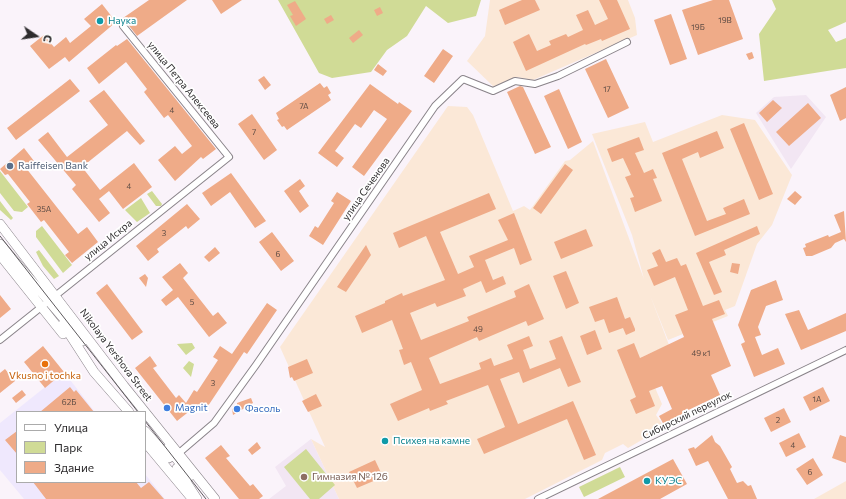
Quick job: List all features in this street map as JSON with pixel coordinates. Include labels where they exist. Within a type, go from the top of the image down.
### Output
[{"type":"main road","name":"Nikolaya Yershova Street","points":[[0,224],[17,245],[49,301],[94,372],[122,411]]},
{"type":"main road","points":[[0,244],[49,301]]},
{"type":"main road","name":"Nikolaya Yershova Street","points":[[0,256],[49,301],[145,411]]},
{"type":"main road","points":[[94,372],[128,411]]},
{"type":"main road","points":[[124,386],[142,411]]},
{"type":"main road","name":"Nikolaya Yershova Street","points":[[146,413],[215,499]]},
{"type":"main road","points":[[146,417],[178,463],[211,499]]},
{"type":"main road","points":[[146,432],[176,466],[197,499]]},
{"type":"main road","points":[[146,443],[192,499]]},
{"type":"street","name":"улица Петра Алексеева","points":[[123,26],[229,157]]},
{"type":"street","name":"улица Сеченова","points":[[179,453],[214,422],[256,365],[435,106],[463,79],[493,90],[514,81],[535,84],[558,76],[627,42]]},
{"type":"street","name":"улица Искра","points":[[0,340],[229,157]]},
{"type":"street","name":"Сибирский переулок","points":[[538,499],[846,350]]},
{"type":"shaded area","points":[[490,0],[628,0],[635,18],[637,35],[533,80],[517,77],[494,87],[467,61],[485,36]]},
{"type":"shaded area","points":[[806,95],[826,117],[791,169],[756,113],[774,97]]},
{"type":"shaded area","points":[[448,106],[467,107],[473,115],[513,211],[524,206],[530,210],[565,161],[570,160],[593,141],[644,279],[632,235],[592,134],[645,122],[653,142],[722,115],[755,120],[792,175],[772,225],[757,244],[735,306],[725,310],[728,316],[668,340],[650,295],[669,345],[642,357],[662,404],[656,415],[664,427],[628,448],[623,444],[605,453],[602,460],[525,499],[339,499],[311,439],[325,447],[280,347]]},
{"type":"shaded area","points":[[64,372],[94,411],[16,411],[16,483],[146,483],[146,475],[165,499],[24,499],[0,470],[0,423]]},
{"type":"shaded area","name":"Гимназия № 126","points":[[311,439],[339,499],[269,499],[286,486],[275,467]]},
{"type":"shaded area","points":[[846,481],[846,499],[814,499]]},
{"type":"green space","points":[[278,0],[481,0],[476,16],[448,23],[426,6],[407,36],[387,50],[371,72],[332,78],[319,73]]},
{"type":"green space","points":[[772,0],[846,0],[846,22],[828,30],[836,42],[846,38],[846,68],[764,81],[759,34],[776,9]]},
{"type":"green space","points":[[0,171],[28,207],[22,212],[14,211],[0,193]]},
{"type":"green space","points":[[152,191],[162,204],[161,206],[156,206],[147,194]]},
{"type":"green space","points":[[141,198],[150,213],[137,222],[125,210]]},
{"type":"green space","points":[[0,201],[13,218],[11,220],[0,210]]},
{"type":"green space","points":[[42,226],[72,265],[63,273],[36,237],[36,231]]},
{"type":"green space","points":[[39,250],[59,276],[54,279],[43,266],[36,252]]},
{"type":"green space","points":[[192,343],[195,348],[186,355],[177,344]]},
{"type":"green space","points":[[189,361],[194,364],[191,377],[183,368]]},
{"type":"green space","points":[[306,449],[335,485],[319,499],[310,499],[284,467]]},
{"type":"green space","points":[[620,467],[625,477],[584,497],[579,487]]},
{"type":"building","points":[[149,0],[187,0],[137,36],[123,18]]},
{"type":"building","points":[[212,0],[242,0],[221,14]]},
{"type":"building","points":[[522,0],[535,0],[540,10],[505,25],[499,10]]},
{"type":"building","points":[[599,0],[617,0],[630,29],[602,41],[601,39],[586,45],[585,44],[526,71],[513,42],[529,34],[537,51],[551,45],[549,41],[566,34],[568,37],[583,30],[576,15],[588,10],[595,25],[608,19]]},
{"type":"building","points":[[713,0],[729,0],[743,39],[698,55],[682,10]]},
{"type":"building","points":[[295,1],[306,19],[296,26],[290,16],[293,15],[287,5]]},
{"type":"building","points":[[102,4],[116,22],[69,62],[65,57],[49,69],[30,46],[44,35],[54,47],[66,37],[70,43],[91,26],[84,19]]},
{"type":"building","points":[[380,7],[383,13],[377,16],[374,10]]},
{"type":"building","points":[[671,14],[687,59],[670,65],[654,20]]},
{"type":"building","points":[[331,15],[334,20],[327,24],[324,19]]},
{"type":"building","points":[[359,30],[363,35],[353,43],[349,38]]},
{"type":"building","points":[[127,39],[216,149],[203,159],[201,157],[175,181],[158,160],[175,146],[182,154],[192,146],[168,115],[164,118],[144,92],[147,89],[126,62],[99,84],[87,68],[116,45],[117,46]]},
{"type":"building","points":[[443,49],[453,56],[434,83],[424,76]]},
{"type":"building","points":[[752,52],[754,58],[749,60],[746,54]]},
{"type":"building","points":[[606,59],[629,108],[608,118],[585,69]]},
{"type":"building","points":[[378,64],[387,71],[383,76],[374,70]]},
{"type":"building","points":[[264,76],[271,85],[265,90],[258,80]]},
{"type":"building","points":[[70,79],[80,91],[16,140],[7,128]]},
{"type":"building","points":[[320,83],[324,88],[327,86],[331,93],[328,95],[331,100],[287,130],[284,126],[282,127],[277,120],[279,119],[276,113]]},
{"type":"building","points":[[370,84],[398,104],[399,102],[412,111],[364,176],[352,167],[387,119],[374,110],[361,128],[355,124],[335,151],[344,158],[337,167],[318,153]]},
{"type":"building","points":[[520,86],[523,87],[551,147],[535,154],[507,92]]},
{"type":"building","points":[[846,87],[846,118],[840,121],[830,95]]},
{"type":"building","points":[[559,89],[582,142],[568,149],[544,96]]},
{"type":"building","points":[[104,90],[145,141],[140,145],[127,131],[82,167],[100,190],[134,163],[152,187],[123,209],[109,191],[99,199],[110,213],[99,222],[72,189],[76,185],[38,140],[48,132],[67,157],[108,125],[89,101]]},
{"type":"building","points":[[773,100],[782,108],[767,122],[759,113]]},
{"type":"building","points":[[808,103],[821,118],[789,146],[776,132]]},
{"type":"building","points":[[252,114],[277,150],[264,160],[238,124]]},
{"type":"building","points":[[744,123],[773,194],[759,200],[730,129]]},
{"type":"building","points":[[717,131],[724,148],[700,158],[698,152],[682,159],[707,221],[726,214],[723,208],[744,199],[750,214],[695,236],[662,153]]},
{"type":"building","points":[[639,137],[644,150],[635,153],[644,173],[653,169],[657,178],[653,179],[662,201],[635,212],[630,198],[634,197],[625,177],[631,175],[623,158],[612,162],[607,149]]},
{"type":"building","points":[[24,148],[34,161],[26,168],[78,234],[87,227],[98,242],[72,263],[65,255],[69,252],[44,220],[41,222],[27,204],[30,202],[8,174],[5,175],[0,169]]},
{"type":"building","points":[[565,164],[573,170],[541,214],[533,208]]},
{"type":"building","points":[[231,173],[266,221],[255,228],[230,192],[211,206],[202,193]]},
{"type":"building","points":[[300,179],[305,186],[299,191],[309,206],[300,213],[284,191]]},
{"type":"building","points":[[795,191],[802,197],[795,205],[787,199]]},
{"type":"building","points":[[337,192],[351,201],[323,245],[309,236],[315,226],[318,228],[334,203],[331,201]]},
{"type":"building","points":[[489,193],[496,209],[440,232],[458,274],[474,267],[469,256],[508,240],[498,220],[514,213],[532,260],[520,265],[514,248],[485,260],[493,280],[503,276],[506,284],[486,293],[481,281],[463,289],[466,296],[437,307],[435,303],[410,313],[421,340],[469,321],[467,317],[516,297],[514,291],[529,284],[544,319],[528,326],[526,321],[479,341],[477,337],[429,358],[440,384],[481,369],[479,363],[491,358],[494,366],[513,359],[507,345],[529,336],[533,346],[523,350],[530,369],[556,359],[549,341],[562,336],[581,382],[568,387],[560,368],[523,383],[519,372],[500,379],[518,424],[573,401],[596,455],[584,460],[567,419],[484,454],[477,439],[505,427],[488,385],[446,401],[448,404],[430,411],[429,408],[398,421],[390,404],[422,390],[411,362],[404,365],[399,350],[403,349],[392,320],[362,333],[355,316],[385,303],[385,301],[402,293],[403,296],[445,280],[426,236],[399,248],[393,233]]},
{"type":"building","points":[[187,204],[200,219],[188,229],[186,226],[157,249],[159,252],[148,261],[136,246]]},
{"type":"building","points":[[844,211],[846,242],[844,239],[835,243],[831,248],[812,256],[806,256],[803,248],[806,247],[805,244],[828,235],[829,237],[841,232],[834,215]]},
{"type":"building","points":[[757,226],[760,234],[724,250],[726,255],[709,262],[722,292],[714,295],[696,253]]},
{"type":"building","points":[[586,229],[593,246],[561,259],[554,242]]},
{"type":"building","points":[[272,232],[294,261],[281,271],[259,242]]},
{"type":"building","points":[[366,245],[371,255],[346,292],[337,287]]},
{"type":"building","points":[[215,247],[220,253],[209,262],[204,257]]},
{"type":"building","points":[[660,249],[666,262],[677,258],[681,266],[686,264],[703,306],[719,300],[725,314],[712,319],[731,366],[711,375],[720,395],[682,413],[683,416],[664,425],[659,416],[672,409],[662,386],[649,391],[655,406],[636,414],[630,400],[636,397],[617,350],[634,343],[640,358],[684,337],[675,315],[688,310],[675,277],[654,286],[647,270],[658,266],[652,253]]},
{"type":"building","points":[[180,263],[188,273],[183,278],[213,316],[218,312],[227,323],[209,337],[178,297],[166,306],[161,300],[173,290],[162,277]]},
{"type":"building","points":[[732,263],[740,264],[738,274],[730,272]]},
{"type":"building","points":[[566,271],[579,303],[566,309],[553,276]]},
{"type":"building","points":[[145,274],[148,278],[146,287],[139,278]]},
{"type":"building","points":[[776,280],[783,300],[766,306],[758,327],[761,335],[755,337],[762,355],[778,348],[785,364],[754,377],[741,344],[745,342],[738,325],[751,290]]},
{"type":"building","points":[[107,284],[143,332],[132,340],[96,293]]},
{"type":"building","points":[[0,295],[11,309],[0,318]]},
{"type":"building","points":[[617,297],[625,319],[630,317],[635,329],[635,331],[626,335],[623,328],[609,333],[604,319],[595,322],[589,307]]},
{"type":"building","points":[[267,303],[277,310],[247,354],[244,352],[204,412],[196,406],[177,421],[135,368],[150,356],[157,366],[153,368],[176,398],[179,395],[186,403],[194,390],[197,392],[218,360],[213,357],[220,346],[232,354]]},
{"type":"building","points":[[799,310],[808,330],[846,313],[846,331],[801,350],[785,314]]},
{"type":"building","points":[[595,330],[602,349],[587,355],[580,336]]},
{"type":"building","points":[[43,346],[64,372],[45,388],[24,362]]},
{"type":"building","points":[[307,359],[313,373],[294,381],[292,377],[290,378],[288,367]]},
{"type":"building","points":[[5,369],[15,381],[0,393],[0,373]]},
{"type":"building","points":[[70,387],[74,392],[76,390],[93,411],[41,411]]},
{"type":"building","points":[[823,387],[830,401],[810,411],[803,397]]},
{"type":"building","points":[[22,390],[26,395],[16,403],[12,398]]},
{"type":"building","points":[[316,394],[322,406],[308,412],[302,401]]},
{"type":"building","points":[[251,398],[253,403],[233,415],[232,409],[237,406],[237,403]]},
{"type":"building","points":[[784,408],[791,422],[771,432],[764,418]]},
{"type":"building","points":[[16,432],[16,453],[5,440]]},
{"type":"building","points":[[799,433],[806,447],[786,457],[779,443]]},
{"type":"building","points":[[712,435],[732,467],[730,469],[737,483],[743,481],[748,486],[751,485],[757,499],[728,499],[708,461],[696,466],[688,449],[694,447],[695,449]]},
{"type":"building","points":[[840,435],[846,437],[846,463],[832,458]]},
{"type":"building","points":[[257,442],[261,448],[252,455],[248,450]]},
{"type":"building","points":[[221,445],[230,456],[226,458],[250,486],[253,484],[263,496],[259,499],[239,499],[205,458]]},
{"type":"building","points":[[813,458],[823,475],[807,485],[796,469]]},
{"type":"building","name":"КУЭС","points":[[673,459],[687,484],[660,499],[598,499]]},
{"type":"building","points":[[375,460],[383,477],[357,488],[349,472]]},
{"type":"building","points":[[149,482],[164,499],[46,499],[34,483],[137,483],[141,488]]},
{"type":"tram line","points":[[0,236],[137,411]]},
{"type":"tram line","points":[[146,422],[206,499]]},
{"type":"place","name":"Наука","points":[[100,21]]},
{"type":"place","name":"Raiffeisen Bank","points":[[10,166]]},
{"type":"place","name":"Vkusno i tochka","points":[[45,364]]},
{"type":"place","name":"Magnit","points":[[167,408]]},
{"type":"place","name":"Фасоль","points":[[237,409]]},
{"type":"place","name":"Психея на камне","points":[[385,441]]},
{"type":"place","name":"Гимназия № 126","points":[[304,477]]},
{"type":"place","name":"КУЭС","points":[[647,481]]}]
